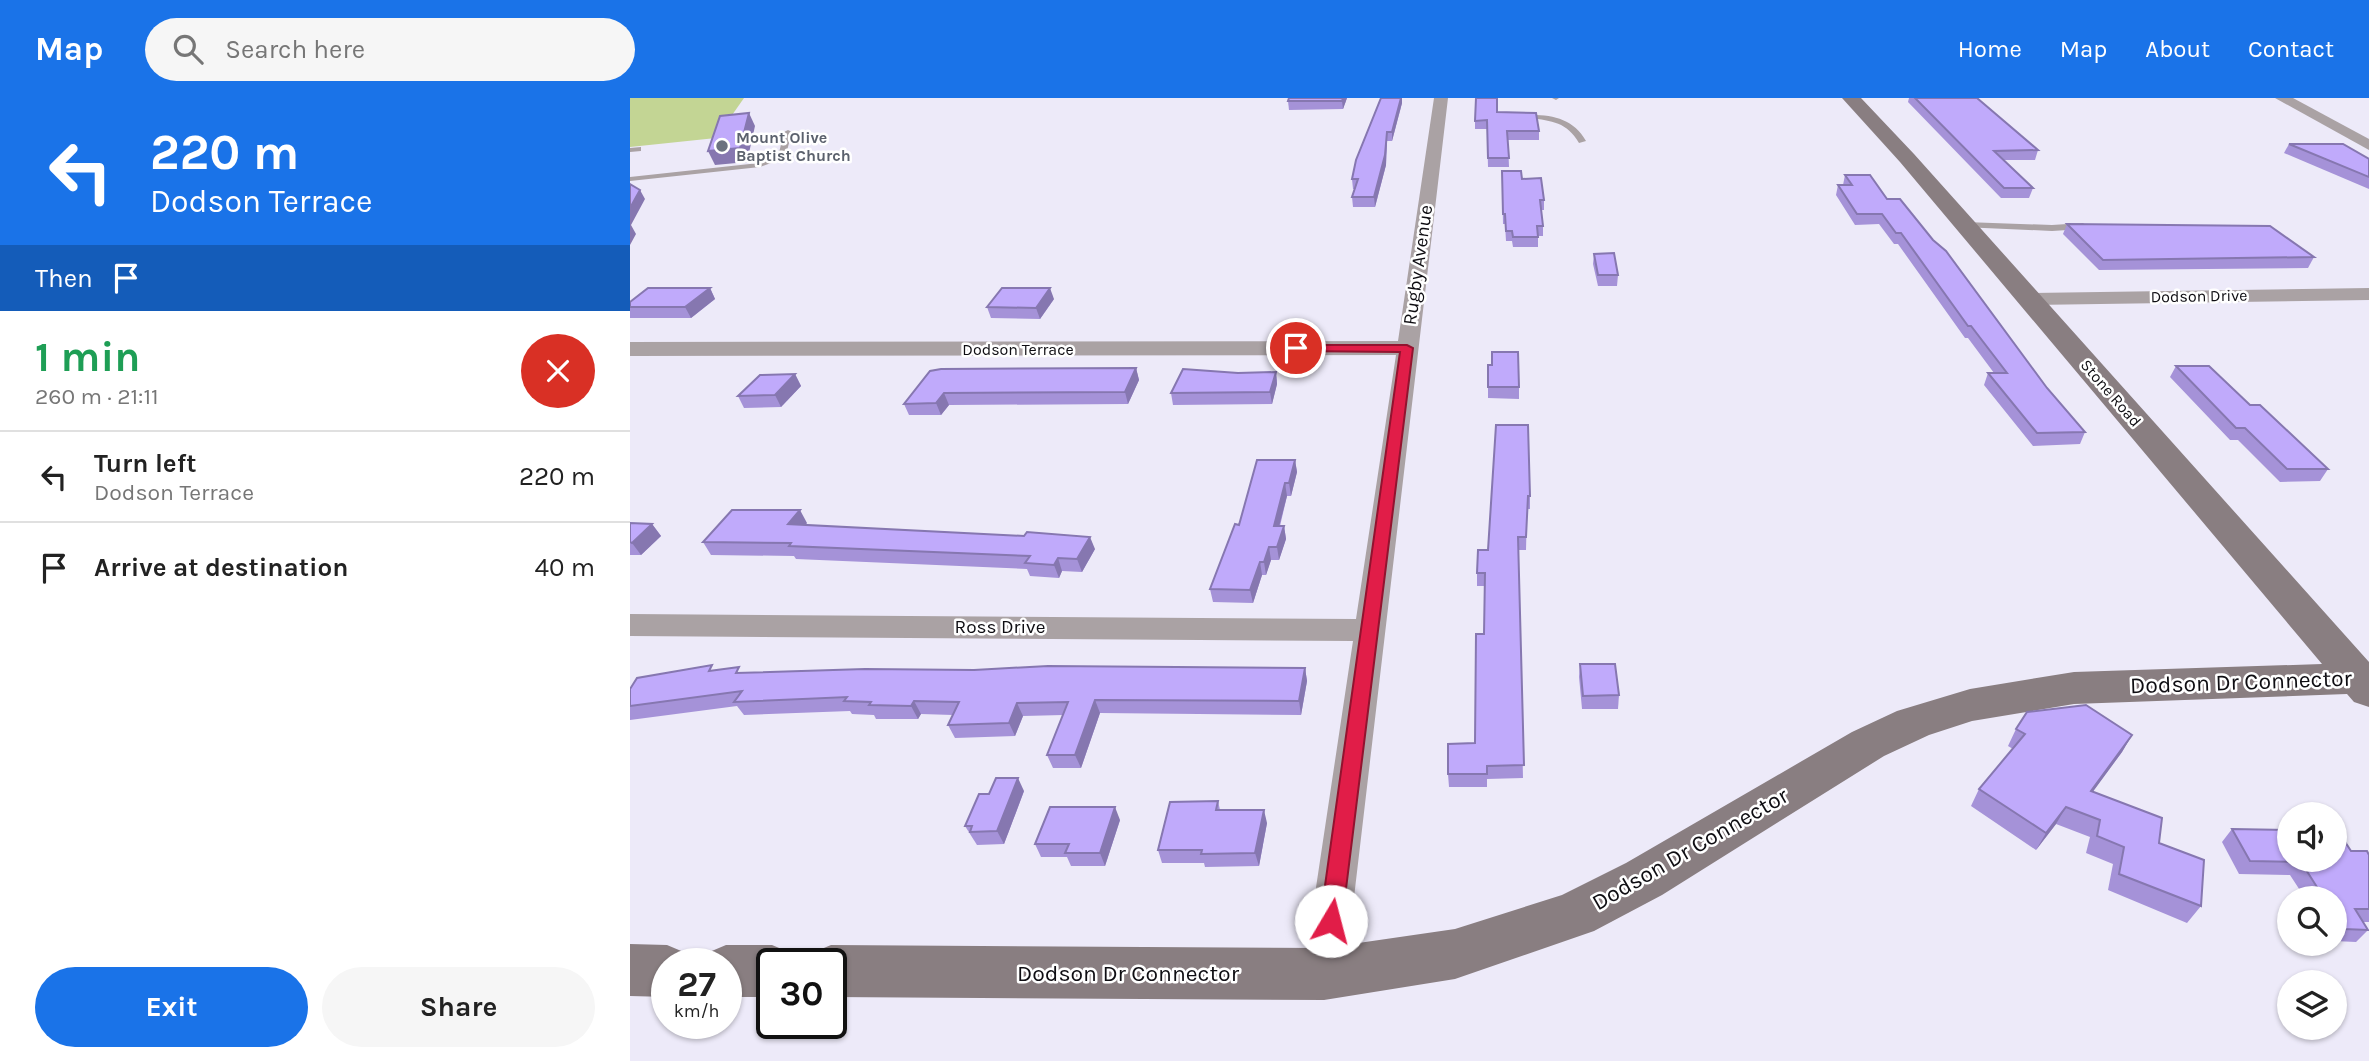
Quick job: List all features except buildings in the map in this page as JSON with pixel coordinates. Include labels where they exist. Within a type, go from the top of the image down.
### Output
[{"type":"street","name":"Rugby Avenue","points":[[1324,974],[1441,98]]},
{"type":"street","name":"Stone Road","points":[[1851,98],[2365,683]]},
{"type":"street","points":[[2283,98],[2369,145]]},
{"type":"street","name":"Dodson Drive","points":[[2029,299],[2369,294]]},
{"type":"street","name":"Dodson Terrace","points":[[630,349],[1407,348]]},
{"type":"street","name":"Ross Drive","points":[[630,625],[1370,630]]},
{"type":"street","name":"Dodson Dr Connector","points":[[847,971],[1324,974],[1455,954],[1575,914],[1644,880],[1868,744],[1913,723],[1970,705],[2074,688],[2365,683]]},
{"type":"street","points":[[630,970],[651,971]]},
{"type":"lane","points":[[1532,117],[1555,117],[1579,133],[1582,141]]},
{"type":"lane","points":[[630,179],[760,165],[781,158],[788,132]]},
{"type":"lane","points":[[1965,225],[2052,228],[2091,225]]},
{"type":"green space","points":[[630,98],[744,98],[716,138],[630,147]]},
{"type":"place","name":"Mount Olive Baptist Church","points":[[722,146]]},
{"type":"route","points":[[1296,348],[1407,348],[1331,921]]}]
